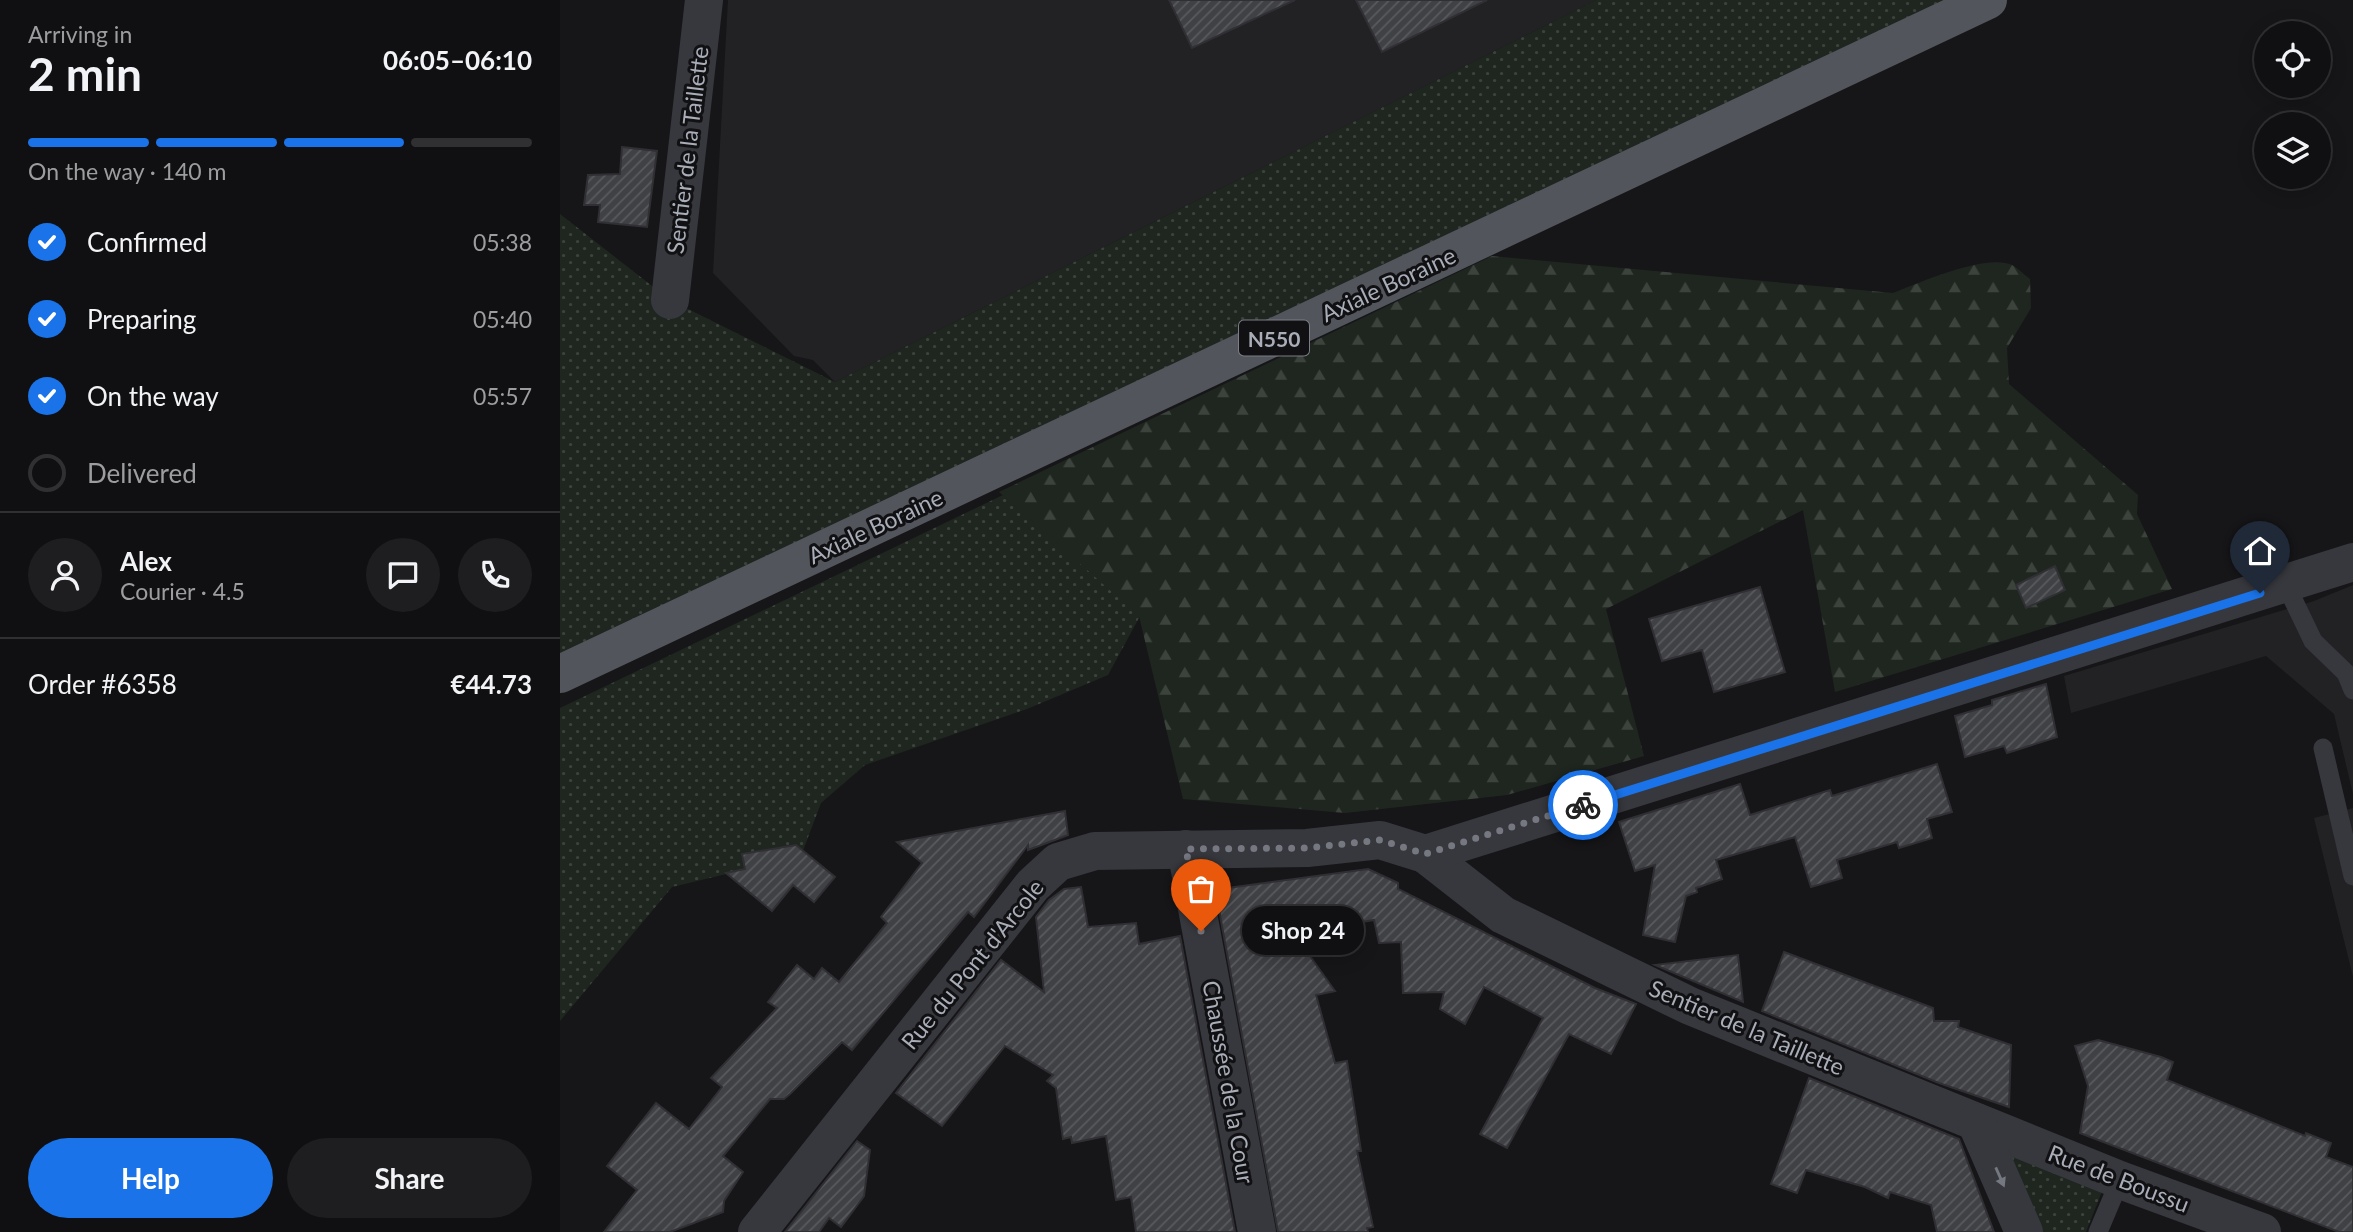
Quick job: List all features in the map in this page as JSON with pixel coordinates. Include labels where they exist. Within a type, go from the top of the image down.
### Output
[{"type":"main road","name":"Axiale Boraine","points":[[560,674],[1988,0]]},
{"type":"street","name":"Sentier de la Taillette","points":[[670,300],[704,0]]},
{"type":"street","points":[[1425,854],[2353,562]]},
{"type":"street","name":"Rue du Pont d'Arcole","points":[[757,1232],[1033,885],[1058,862],[1095,851],[1307,848],[1380,840],[1425,854]]},
{"type":"street","name":"Chaussée de la Cour","points":[[1186,849],[1257,1232]]},
{"type":"street","name":"Sentier de la Taillette","points":[[1425,854],[1503,915],[1653,988],[1976,1122]]},
{"type":"street","points":[[1976,1122],[2024,1232]]},
{"type":"street","name":"Rue de Boussu","points":[[1976,1122],[2120,1180],[2262,1232]]},
{"type":"lane","points":[[2286,585],[2313,641],[2346,673],[2353,690]]},
{"type":"lane","points":[[2323,748],[2353,876]]},
{"type":"lane","points":[[2098,1232],[2120,1180]]},
{"type":"shaded area","points":[[728,0],[1596,0],[835,382],[813,360],[794,356],[713,273]]},
{"type":"shaded area","points":[[2353,585],[2353,794],[2334,714],[2266,656],[2071,713],[2064,676],[2314,601]]},
{"type":"shaded area","points":[[2353,808],[2353,977],[2314,818]]},
{"type":"green space","points":[[1596,0],[1985,0],[560,674],[560,214],[670,300],[835,382]]},
{"type":"green space","points":[[1492,256],[1893,293],[1970,266],[2000,262],[2012,265],[2030,279],[2031,308],[2007,348],[2009,384],[2138,495],[2137,514],[2172,589],[1835,692],[1803,510],[1606,609],[1644,756],[1507,795],[1345,813],[1183,799],[1139,616],[999,492]]},
{"type":"green space","points":[[1003,495],[1140,616],[1108,675],[1027,709],[865,765],[821,803],[801,856],[672,887],[560,1021],[560,708]]},
{"type":"green space","points":[[1976,1122],[2108,1176],[2086,1232],[2024,1232]]},
{"type":"building","points":[[1169,0],[1295,0],[1192,48]]},
{"type":"building","points":[[1356,0],[1487,0],[1382,52]]},
{"type":"building","points":[[622,147],[657,151],[647,227],[598,222],[600,205],[584,205],[588,175],[620,174]]},
{"type":"building","points":[[2055,566],[2065,590],[2026,608],[2016,585]]},
{"type":"building","points":[[1760,587],[1785,672],[1714,692],[1702,650],[1662,661],[1649,619]]},
{"type":"building","points":[[2046,684],[2057,737],[2007,753],[2004,746],[1965,757],[1955,716],[1992,705],[1992,700]]},
{"type":"building","points":[[1937,764],[1952,812],[1927,819],[1932,838],[1899,848],[1897,842],[1837,860],[1842,878],[1811,887],[1795,837],[1716,860],[1722,879],[1696,888],[1697,892],[1686,896],[1675,942],[1643,935],[1655,865],[1635,871],[1619,822],[1740,784],[1750,815],[1830,790],[1832,796]]},
{"type":"building","points":[[1065,811],[1068,835],[1028,850],[1028,845],[974,917],[968,912],[852,1050],[842,1042],[784,1099],[770,1099],[723,1156],[743,1172],[724,1201],[723,1212],[670,1232],[604,1232],[637,1190],[607,1166],[656,1103],[689,1129],[722,1087],[711,1078],[777,1008],[768,1002],[797,965],[814,979],[822,968],[839,982],[887,923],[881,917],[922,863],[897,842]]},
{"type":"building","points":[[796,845],[835,877],[814,902],[793,885],[772,911],[726,873],[745,869],[742,854]]},
{"type":"building","points":[[1368,869],[1398,883],[1398,889],[1595,988],[1636,1004],[1611,1054],[1569,1034],[1507,1148],[1480,1134],[1543,1018],[1484,987],[1465,1024],[1440,1009],[1444,992],[1403,993],[1401,942],[1379,943],[1374,920],[1311,931],[1292,931],[1335,991],[1316,995],[1335,1063],[1347,1061],[1361,1151],[1357,1151],[1373,1227],[1367,1228],[1368,1232],[1278,1232],[1216,893],[1220,889]]},
{"type":"building","points":[[1081,887],[1088,927],[1136,923],[1139,944],[1180,936],[1235,1232],[1136,1232],[1131,1197],[1116,1200],[1106,1136],[1072,1143],[1071,1137],[1063,1139],[1056,1088],[1047,1081],[1053,1075],[1005,1046],[942,1126],[896,1093],[1001,960],[1044,992],[1036,917],[1049,900],[1064,889]]},
{"type":"building","points":[[1784,952],[1933,1008],[1934,1021],[1959,1021],[1958,1027],[2011,1045],[2009,1107],[1939,1083],[1762,1011]]},
{"type":"building","points":[[1738,955],[1743,1002],[1655,965]]},
{"type":"building","points":[[2098,1040],[2173,1062],[2167,1080],[2305,1136],[2306,1133],[2331,1143],[2326,1157],[2353,1167],[2353,1232],[2339,1232],[2080,1133],[2088,1086],[2075,1046]]},
{"type":"building","points":[[1809,1078],[1959,1139],[1994,1232],[1937,1232],[1931,1205],[1890,1192],[1888,1198],[1865,1187],[1806,1170],[1797,1193],[1771,1184]]},
{"type":"building","points":[[857,1141],[870,1150],[864,1196],[841,1227],[829,1218],[819,1232],[785,1232]]},
{"type":"way so far","points":[[1201,931],[1186,849],[1307,848],[1380,840],[1425,854],[1583,805]]},
{"type":"place","name":"Shop 24","points":[[1201,931]]},
{"type":"route","points":[[1583,805],[2260,593]]}]
